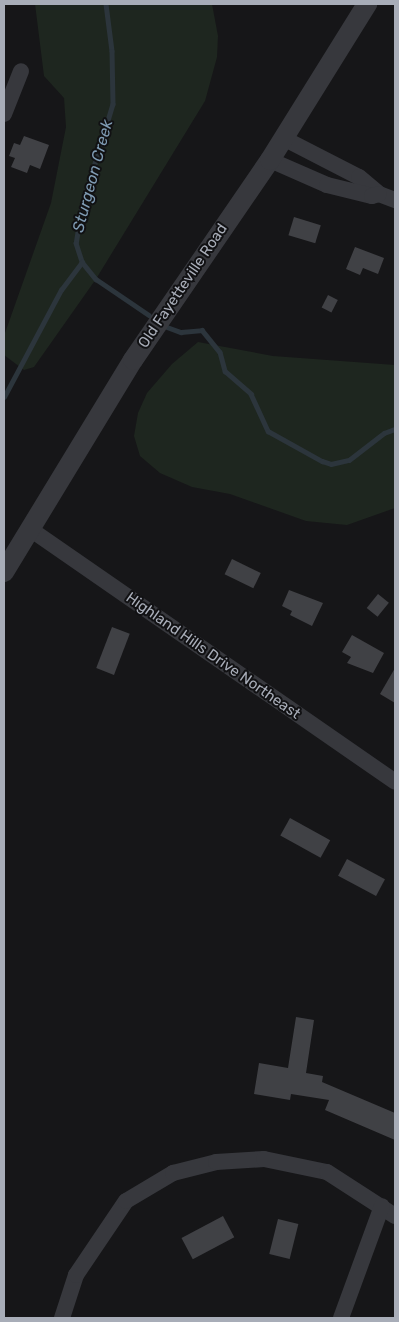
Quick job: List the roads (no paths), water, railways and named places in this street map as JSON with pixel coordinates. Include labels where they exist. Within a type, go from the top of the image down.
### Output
[{"type":"street","name":"Old Fayetteville Road","points":[[4,572],[133,360],[270,160],[367,4]]},
{"type":"street","points":[[4,114],[21,71]]},
{"type":"street","points":[[283,138],[359,177],[379,194],[395,200]]},
{"type":"street","points":[[270,160],[327,185],[372,196],[379,194]]},
{"type":"street","name":"Highland Hills Drive Northeast","points":[[30,529],[395,782]]},
{"type":"street","points":[[62,1318],[76,1275],[126,1201],[173,1174],[216,1162],[264,1159],[327,1172],[389,1211],[341,1318]]},
{"type":"waterway","name":"Sturgeon Creek","points":[[106,4],[112,51],[113,104],[82,207],[76,243],[82,262],[96,279],[149,315]]},
{"type":"waterway","points":[[4,397],[61,290],[82,262]]},
{"type":"waterway","name":"Sturgeon Creek","points":[[167,327],[181,332],[202,330],[220,352],[225,371],[251,394],[268,431],[322,461],[331,464],[349,460],[384,433],[395,429]]}]
